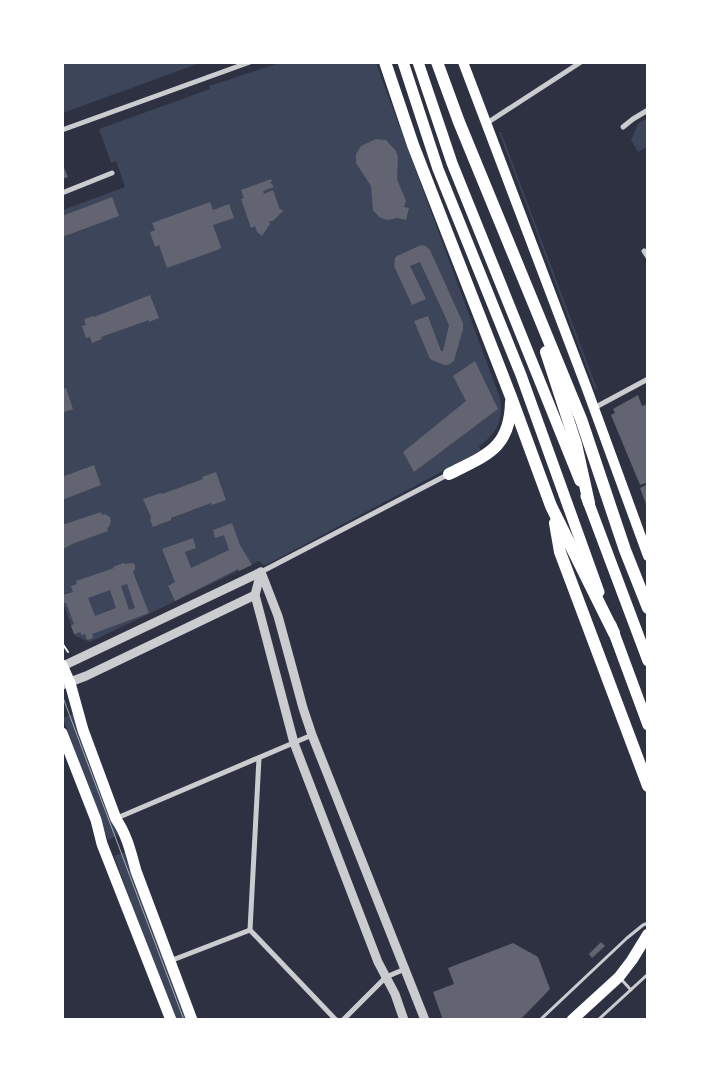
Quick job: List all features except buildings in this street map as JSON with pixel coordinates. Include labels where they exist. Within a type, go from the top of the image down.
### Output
[{"type":"highway","points":[[385,62],[422,170],[551,506],[614,633]]},
{"type":"highway","points":[[438,62],[459,122],[581,419],[625,550],[648,608]]},
{"type":"highway","points":[[513,252],[576,444],[589,503]]},
{"type":"highway","points":[[449,474],[482,457],[503,438],[507,432],[511,415],[511,398]]},
{"type":"highway","points":[[551,506],[560,552],[648,786]]},
{"type":"main road","points":[[403,62],[438,169],[521,375],[648,724]]},
{"type":"main road","points":[[418,62],[452,162],[589,503],[648,661]]},
{"type":"main road","points":[[463,62],[648,556]]},
{"type":"main road","points":[[63,666],[66,684],[116,818],[123,829],[130,847],[136,871],[192,1020]]},
{"type":"main road","points":[[62,733],[96,820],[104,850],[171,1020]]},
{"type":"main road","points":[[572,1020],[619,976],[632,960],[648,934]]},
{"type":"street","points":[[62,130],[250,62]]},
{"type":"street","points":[[487,122],[581,62]]},
{"type":"street","points":[[624,127],[648,110]]},
{"type":"street","points":[[62,193],[112,173]]},
{"type":"street","points":[[644,251],[648,256]]},
{"type":"street","points":[[594,408],[648,380]]},
{"type":"street","points":[[63,666],[261,572],[449,474]]},
{"type":"street","points":[[261,572],[255,595],[294,743],[378,962],[395,994],[404,1020]]},
{"type":"street","points":[[261,572],[278,616],[312,735],[425,1020]]},
{"type":"street","points":[[66,684],[255,595]]},
{"type":"street","points":[[116,818],[312,735]]},
{"type":"street","points":[[259,758],[250,930],[336,1020]]},
{"type":"street","points":[[170,961],[250,930]]},
{"type":"street","points":[[343,1020],[386,977],[405,969]]},
{"type":"lane","points":[[540,1020],[633,934],[648,923]]},
{"type":"lane","points":[[598,1020],[648,974]]},
{"type":"lane","points":[[619,976],[631,990]]},
{"type":"path","points":[[62,643],[68,652],[72,654]]},
{"type":"shaded area","points":[[63,62],[200,62],[200,63],[63,113]]},
{"type":"shaded area","points":[[279,63],[376,63],[500,398],[500,419],[495,431],[479,446],[481,451],[266,565],[259,561],[90,642],[75,636],[63,603],[63,210],[125,187],[116,161],[111,163],[99,129],[210,89],[209,86]]},
{"type":"shaded area","points":[[647,118],[647,147],[638,152],[631,140],[638,124]]},
{"type":"shaded area","points":[[499,132],[501,132],[597,389],[595,389]]},
{"type":"shaded area","points":[[73,714],[118,835],[108,840],[63,718]]},
{"type":"shaded area","points":[[125,852],[188,1019],[174,1019],[114,856]]},
{"type":"tram line","points":[[62,695],[184,1020]]}]
